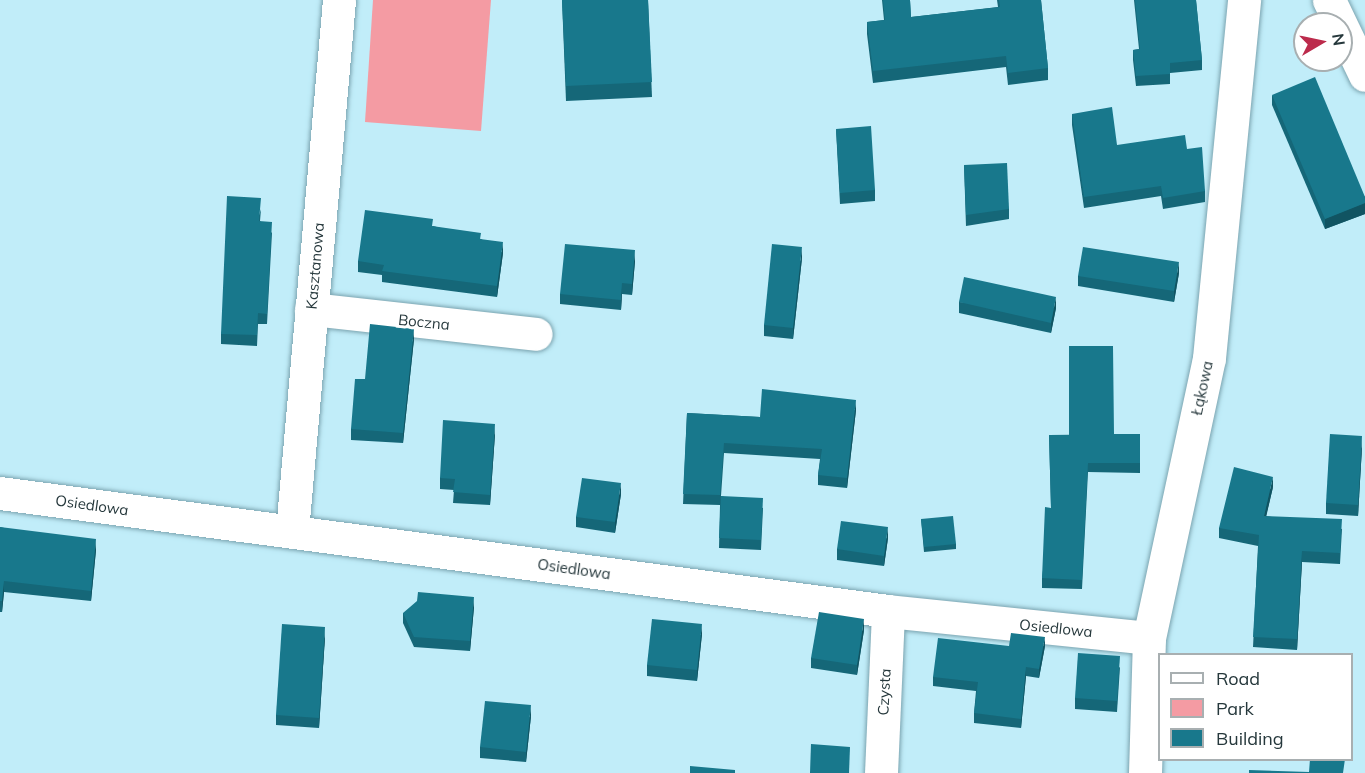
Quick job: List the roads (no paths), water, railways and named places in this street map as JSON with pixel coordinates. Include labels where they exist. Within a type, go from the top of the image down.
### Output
[{"type":"street","name":"Kasztanowa","points":[[292,531],[339,0]]},
{"type":"street","name":"Łąkowa","points":[[1145,773],[1149,638],[1209,358],[1244,0]]},
{"type":"street","points":[[1329,0],[1365,75]]},
{"type":"street","name":"Boczna","points":[[311,309],[536,334]]},
{"type":"street","name":"Osiedlowa","points":[[0,493],[888,610],[1149,638]]},
{"type":"street","name":"Czysta","points":[[881,773],[888,610]]}]
